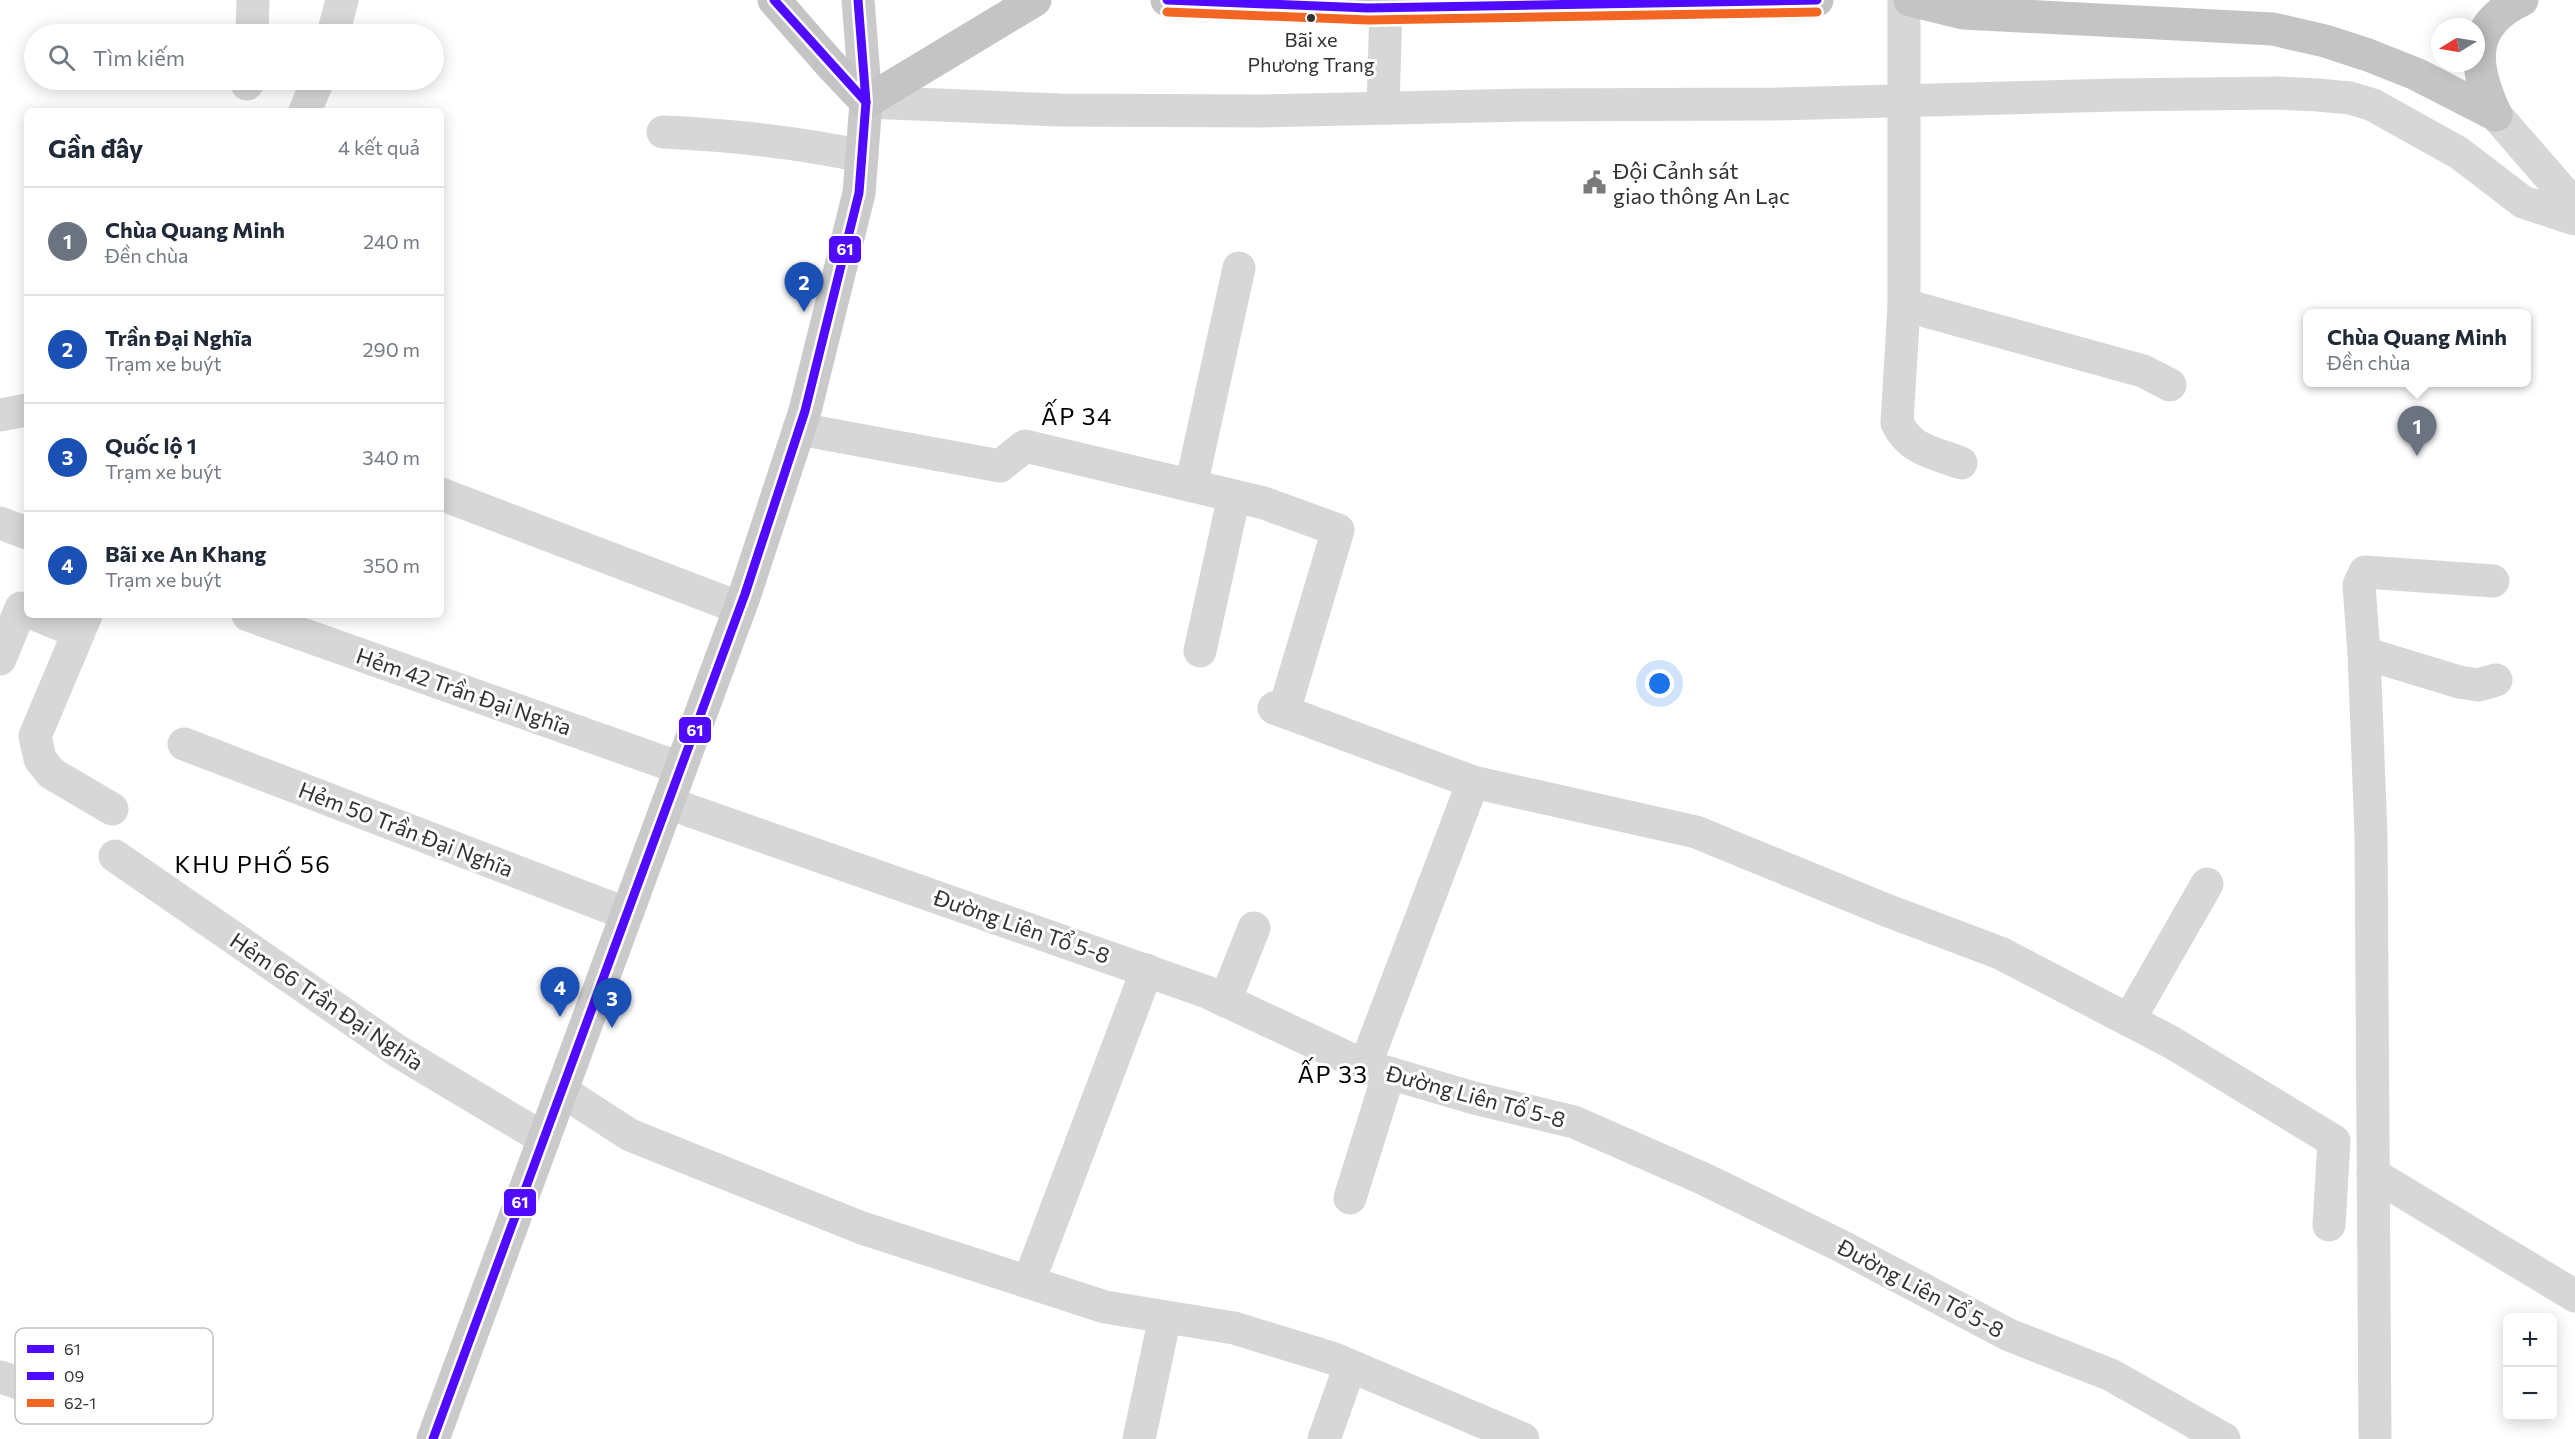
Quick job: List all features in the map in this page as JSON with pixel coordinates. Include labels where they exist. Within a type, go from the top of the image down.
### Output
[{"type":"highway","points":[[774,0],[866,102],[1035,0]]},
{"type":"highway","points":[[1167,0],[1322,3],[1386,7],[1817,0]]},
{"type":"highway","points":[[1910,0],[1963,13],[2273,29],[2368,55],[2416,74],[2496,115]]},
{"type":"highway","points":[[2496,115],[2483,87],[2479,70],[2479,51],[2483,36],[2497,16],[2522,0]]},
{"type":"main road","points":[[433,1439],[740,608],[799,429],[859,193],[866,102],[858,0]]},
{"type":"street","points":[[252,24],[253,0]]},
{"type":"street","points":[[336,24],[342,0]]},
{"type":"street","points":[[1904,0],[1904,305],[1897,423],[1914,445],[1961,463]]},
{"type":"street","points":[[1383,108],[1386,7]]},
{"type":"street","points":[[306,108],[314,90]]},
{"type":"street","points":[[866,102],[1059,110],[1263,111],[2256,93],[2350,98],[2373,105],[2459,153],[2523,202],[2575,219]]},
{"type":"street","points":[[2496,115],[2575,206]]},
{"type":"street","points":[[663,132],[734,135],[804,144],[862,156]]},
{"type":"street","points":[[1191,486],[1239,268]]},
{"type":"street","points":[[1904,305],[2143,371],[2170,385]]},
{"type":"street","points":[[0,415],[24,411]]},
{"type":"street","points":[[799,429],[1000,466],[1025,446],[1264,503],[1338,530],[1279,710],[1473,782],[1696,832],[1886,910],[2000,953],[2171,1042],[2373,1164],[2575,1296]]},
{"type":"street","points":[[444,495],[740,608]]},
{"type":"street","points":[[1200,651],[1234,496]]},
{"type":"street","points":[[0,523],[24,532]]},
{"type":"street","points":[[2375,1439],[2371,835],[2359,585],[2365,572],[2493,581]]},
{"type":"street","points":[[0,658],[21,608]]},
{"type":"street","points":[[59,618],[82,624],[35,736],[40,759],[51,773],[112,809]]},
{"type":"street","name":"Hẻm 42 Trần Đại Nghĩa","points":[[256,618],[680,768]]},
{"type":"street","points":[[2364,653],[2459,682],[2478,685],[2496,680]]},
{"type":"street","name":"Hẻm 50 Trần Đại Nghĩa","points":[[184,744],[627,914]]},
{"type":"street","points":[[1350,1198],[1377,1070],[1473,782]]},
{"type":"street","name":"Đường Liên Tổ 5-8","points":[[668,803],[1147,970],[1225,1001],[1377,1070],[1474,1098],[1574,1122],[1704,1179],[1841,1246],[2009,1335],[2111,1375],[2224,1439]]},
{"type":"street","name":"Hẻm 66 Trần Đại Nghĩa","points":[[115,856],[399,1052],[543,1138]]},
{"type":"street","points":[[2129,1020],[2207,884]]},
{"type":"street","points":[[1225,1001],[1254,928]]},
{"type":"street","points":[[1029,1281],[1147,970]]},
{"type":"street","points":[[562,1090],[630,1135],[862,1228],[1105,1307],[1234,1328],[1350,1366],[1523,1439]]},
{"type":"street","points":[[2329,1225],[2334,1141]]},
{"type":"street","points":[[1139,1439],[1166,1317]]},
{"type":"street","points":[[1324,1439],[1350,1366]]},
{"type":"street","points":[[0,1377],[15,1382]]},
{"type":"transit line","name":"61","points":[[774,0],[866,102]]},
{"type":"transit line","name":"61","points":[[433,1439],[745,594],[805,411],[859,193],[866,102],[858,0]]},
{"type":"transit line","name":"09","points":[[1167,0],[1368,8],[1817,0]]},
{"type":"transit line","name":"62-1","points":[[1167,12],[1368,20],[1817,12]]},
{"type":"place","name":"Bãi xe Phương Trang","points":[[1311,18]]},
{"type":"place","name":"Đội Cảnh sát giao thông An Lạc","points":[[1595,183]]},
{"type":"place","name":"Trần Đại Nghĩa","points":[[804,312]]},
{"type":"place","name":"Chùa Quang Minh","points":[[2417,456]]},
{"type":"place","name":"Bãi xe An Khang","points":[[560,1017]]},
{"type":"place","name":"Quốc lộ 1","points":[[612,1028]]},
{"type":"district","name":"ẤP 34","points":[[1077,415]]},
{"type":"district","name":"KHU PHỐ 56","points":[[253,863]]},
{"type":"district","name":"ẤP 33","points":[[1333,1073]]}]
